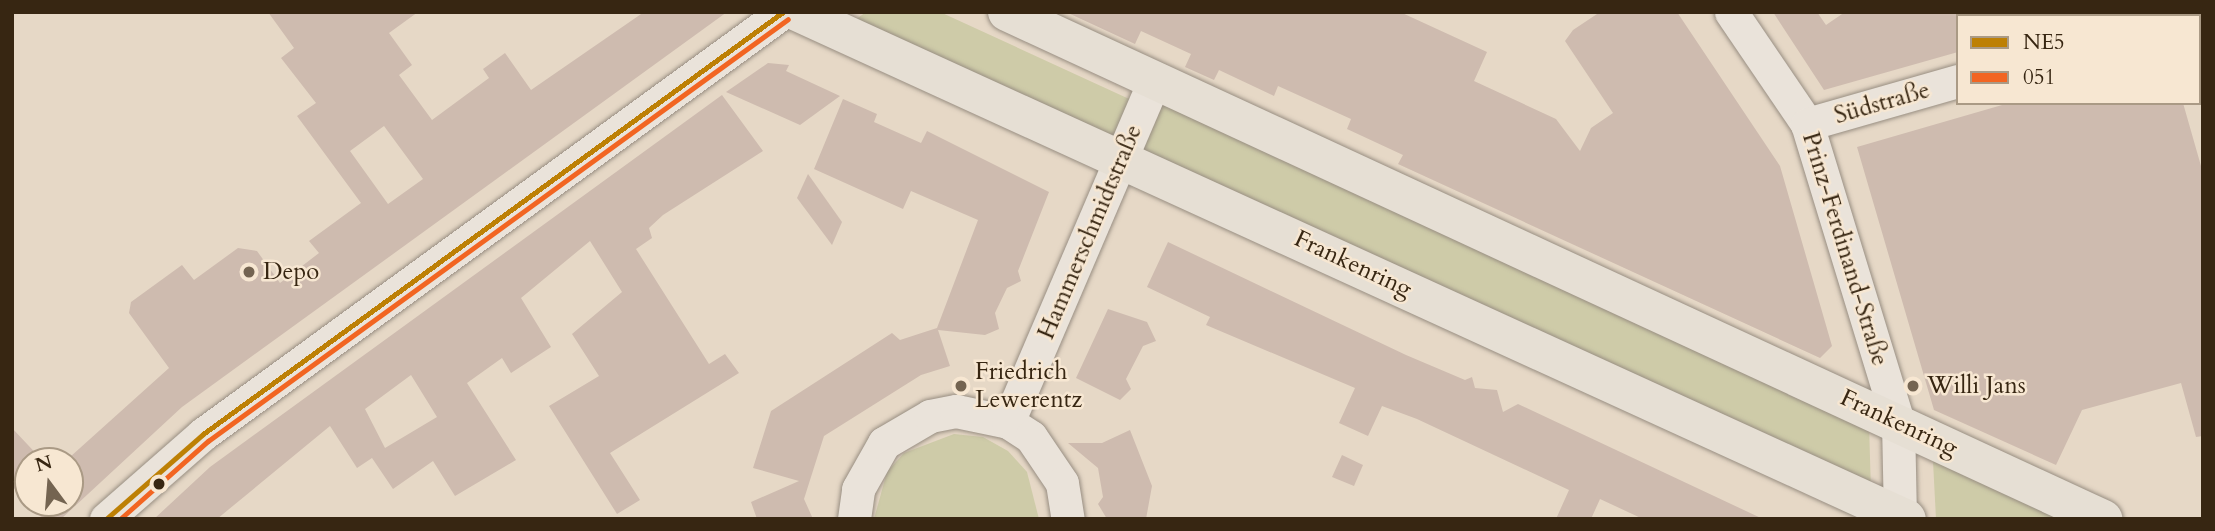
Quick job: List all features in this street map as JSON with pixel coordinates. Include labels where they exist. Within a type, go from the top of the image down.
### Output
[{"type":"main road","name":"Frankenring","points":[[797,12],[1123,157],[1902,518]]},
{"type":"main road","name":"Frankenring","points":[[1007,12],[2103,519]]},
{"type":"street","points":[[106,519],[203,434],[783,12]]},
{"type":"street","name":"Prinz-Ferdinand-Straße","points":[[1731,12],[1807,124],[1898,422],[1902,518]]},
{"type":"street","name":"Hammerschmidtstraße","points":[[1008,422],[1154,81]]},
{"type":"street","name":"Südstraße","points":[[1807,124],[1956,82]]},
{"type":"street","points":[[854,519],[868,464],[905,426],[956,411],[1008,422],[1050,458],[1062,482],[1068,519]]},
{"type":"shaded area","points":[[866,12],[940,12],[1127,98],[1173,105],[1869,424],[1871,492],[851,23]]},
{"type":"shaded area","points":[[954,434],[983,437],[1008,451],[1027,472],[1039,519],[874,519],[887,472],[904,453]]},
{"type":"shaded area","points":[[1933,461],[2078,519],[1936,519]]},
{"type":"building","points":[[268,12],[418,12],[389,33],[412,65],[399,75],[432,120],[489,78],[483,69],[505,53],[531,90],[644,12],[727,12],[182,407],[84,498],[84,447],[81,447],[169,368],[129,313],[131,302],[182,265],[194,280],[238,248],[257,251],[280,283],[319,253],[309,241],[361,203],[297,116],[316,103],[281,58],[294,48]],"holes":[[[384,126],[423,179],[388,204],[350,151]]]},
{"type":"building","points":[[1066,12],[1400,12],[1487,52],[1474,81],[1556,119],[1580,151],[1591,128],[1613,113],[1565,41],[1573,30],[1600,12],[1677,12],[1780,166],[1832,346],[1820,358],[1398,164],[1403,155],[1347,129],[1351,119],[1278,86],[1274,96],[1219,70],[1214,80],[1185,67],[1191,54],[1141,31],[1135,44]]},
{"type":"building","points":[[1773,12],[1817,12],[1826,25],[1845,12],[1958,12],[1956,53],[1824,90]]},
{"type":"building","points":[[768,63],[789,65],[786,71],[840,96],[800,125],[726,92]]},
{"type":"building","points":[[722,95],[763,151],[663,215],[649,228],[652,238],[636,249],[709,364],[725,354],[739,373],[610,453],[640,500],[617,514],[549,406],[599,376],[572,334],[622,292],[590,241],[521,298],[551,347],[511,373],[502,358],[467,383],[516,460],[455,496],[433,461],[393,489],[372,458],[357,468],[330,426],[217,519],[154,519],[210,467]],"holes":[[[411,375],[437,417],[385,448],[365,409]]]},
{"type":"building","points":[[843,99],[877,114],[874,122],[921,143],[927,131],[1049,192],[1018,271],[1021,281],[1007,288],[995,313],[999,329],[985,335],[938,330],[950,366],[921,375],[824,436],[804,499],[813,519],[757,519],[751,502],[799,481],[753,468],[771,411],[892,333],[900,340],[937,328],[978,220],[911,191],[903,209],[814,169]]},
{"type":"building","points":[[2002,105],[2184,105],[2203,173],[2203,436],[2196,437],[2181,383],[2082,410],[2056,465],[1934,410],[1857,147]]},
{"type":"building","points":[[808,174],[842,222],[832,245],[797,198]]},
{"type":"building","points":[[1168,242],[1406,355],[1465,380],[1472,377],[1475,388],[1497,390],[1503,412],[1518,404],[1763,519],[1643,519],[1600,499],[1591,519],[1556,519],[1569,490],[1417,419],[1382,406],[1368,436],[1339,423],[1355,388],[1206,325],[1210,317],[1147,287]]},
{"type":"building","points":[[1108,309],[1147,322],[1156,341],[1143,346],[1126,379],[1131,389],[1120,400],[1076,378]]},
{"type":"building","points":[[12,428],[30,447],[14,447],[14,488]]},
{"type":"building","points":[[1130,430],[1152,486],[1146,519],[1107,519],[1098,504],[1103,497],[1098,468],[1068,443],[1102,443]]},
{"type":"building","points":[[1342,455],[1363,465],[1354,486],[1332,477]]},
{"type":"building","points":[[41,517],[63,517],[61,519]]},
{"type":"transit line","name":"NE5","points":[[106,519],[203,434],[783,12]]},
{"type":"transit line","name":"051","points":[[120,519],[208,441],[788,19]]},
{"type":"place","name":"Depo","points":[[249,272]]},
{"type":"place","name":"Friedrich Lewerentz","points":[[961,386]]},
{"type":"place","name":"Willi Jans","points":[[1913,386]]}]
